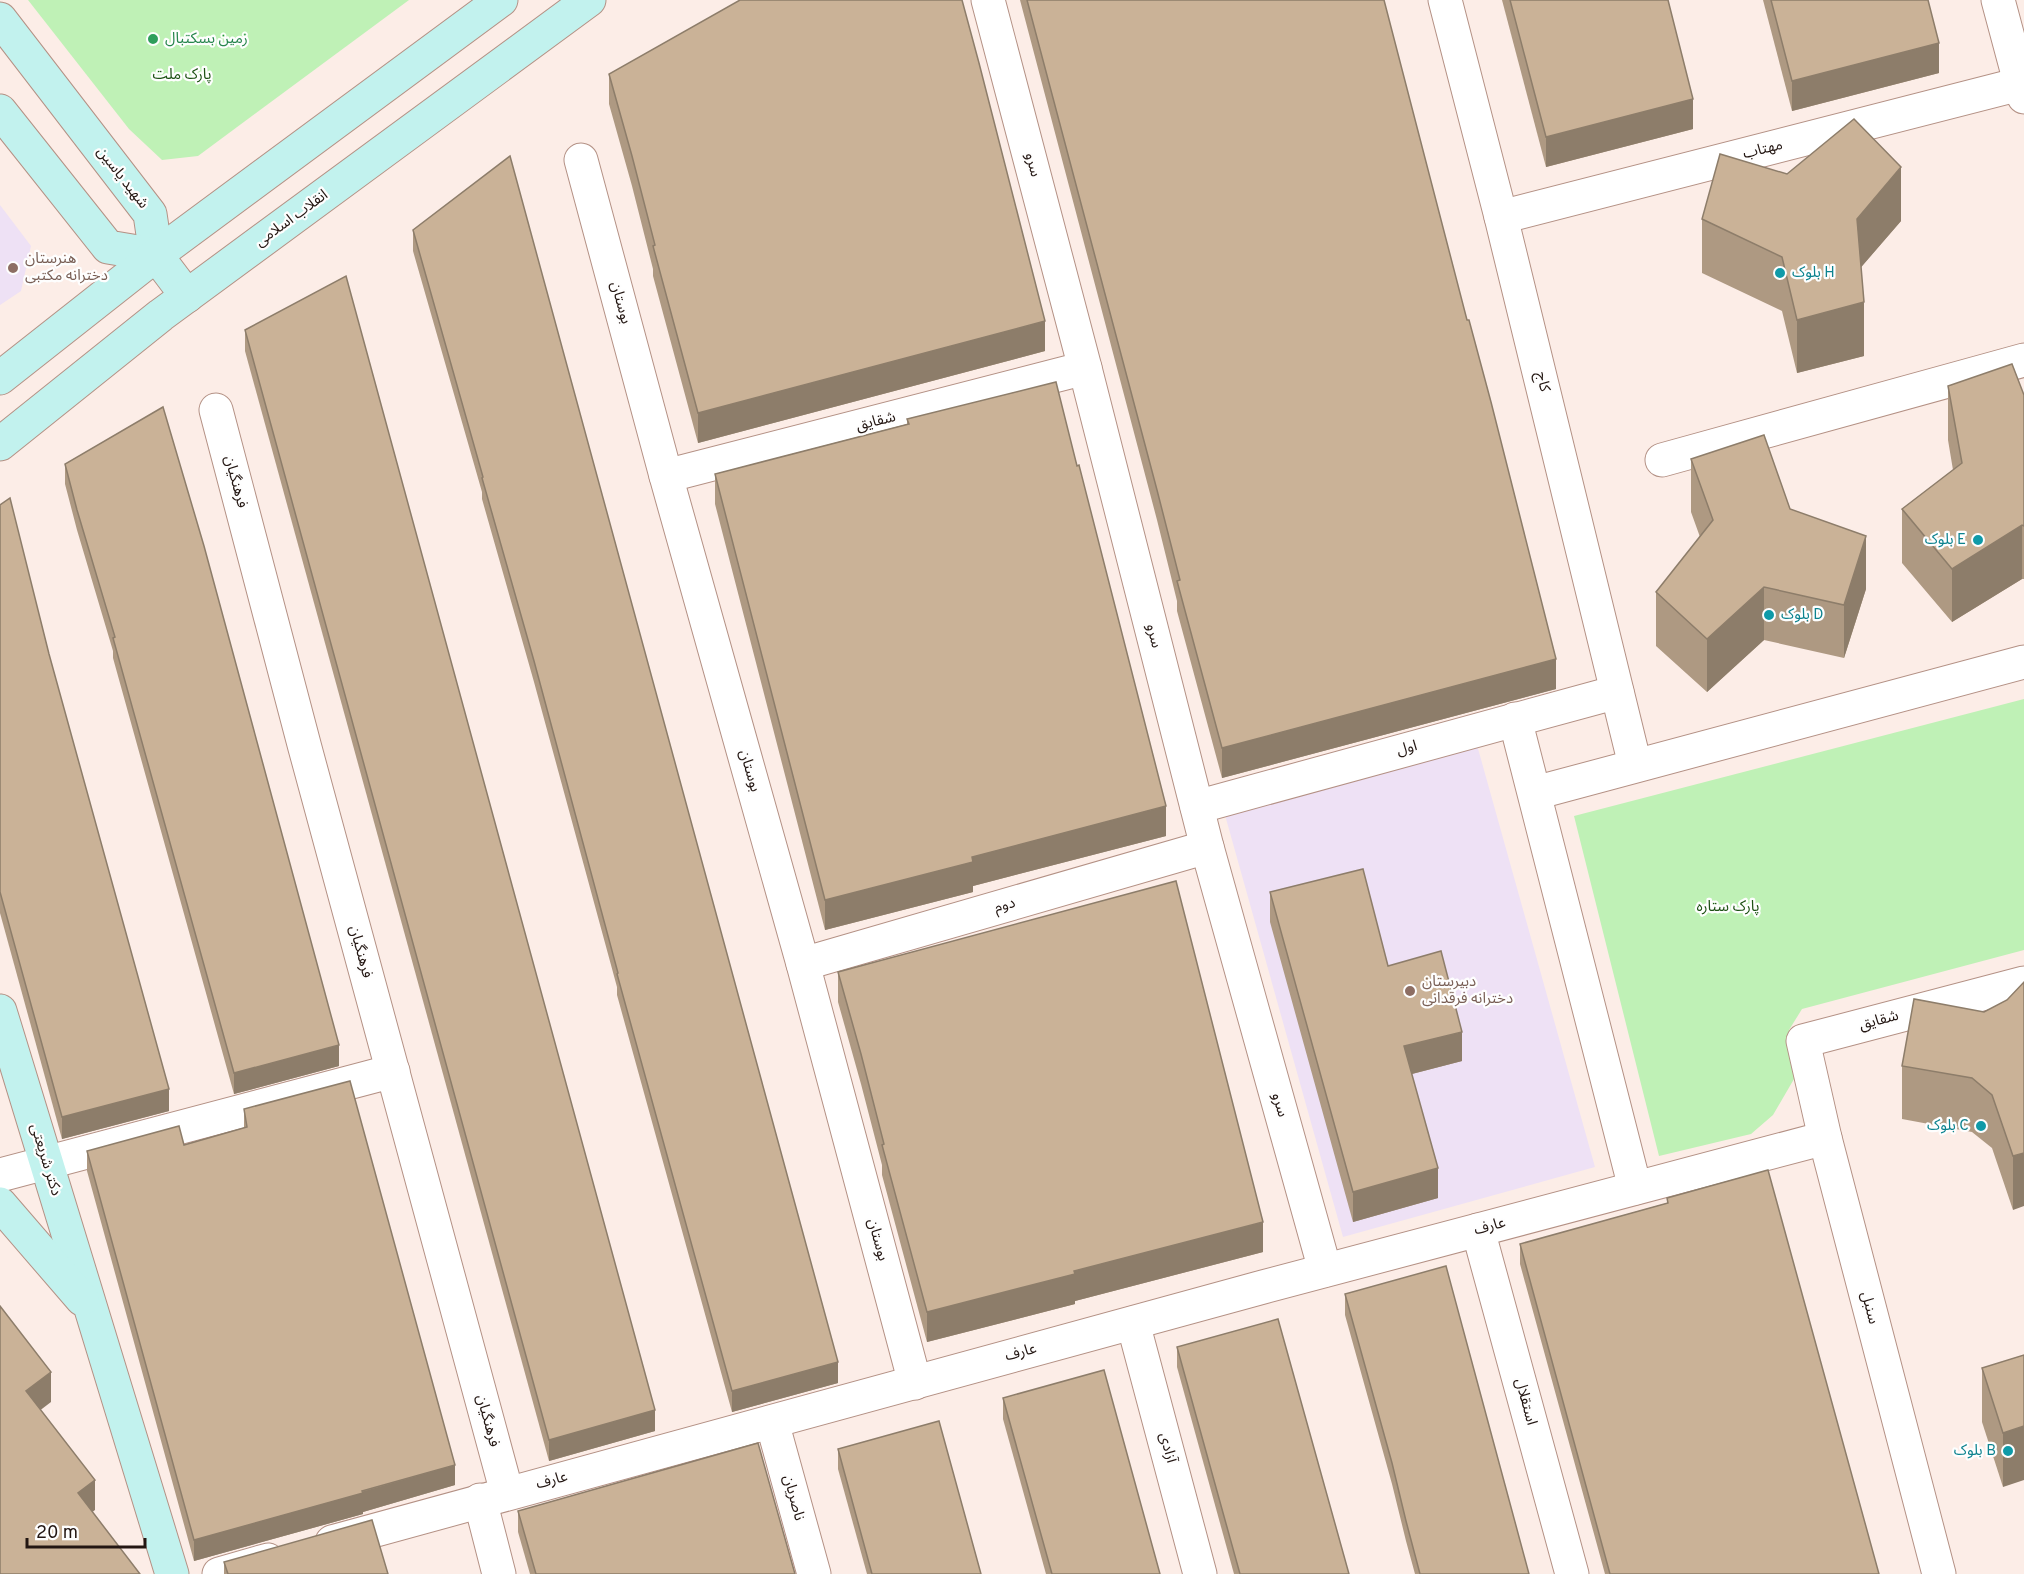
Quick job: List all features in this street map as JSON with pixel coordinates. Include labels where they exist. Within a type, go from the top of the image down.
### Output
[{"type":"main road","points":[[0,378],[156,255],[501,0]]},
{"type":"main road","name":"انقلاب اسلامی","points":[[0,444],[187,296],[589,0]]},
{"type":"main road","name":"شهید یاسین","points":[[0,20],[150,214],[156,255]]},
{"type":"main road","points":[[0,111],[108,247],[156,255],[187,296]]},
{"type":"main road","name":"دکتر شریعتی","points":[[0,1011],[172,1574]]},
{"type":"main road","name":"دکتر شریعتی","points":[[0,1204],[91,1309]]},
{"type":"street","name":"سرو","points":[[988,0],[1207,847],[1325,1270]]},
{"type":"street","name":"کاج","points":[[1445,0],[1502,217],[1635,765]]},
{"type":"street","points":[[1998,0],[2023,88]]},
{"type":"street","name":"مهتاب","points":[[1502,217],[2023,88]]},
{"type":"street","name":"بوستان","points":[[581,160],[666,476],[803,964],[915,1383]]},
{"type":"street","points":[[1662,460],[2024,360]]},
{"type":"street","name":"شقایق","points":[[666,476],[1085,368]]},
{"type":"street","name":"فرهنگیان","points":[[216,410],[393,1071],[493,1497],[499,1574]]},
{"type":"street","points":[[1535,793],[2024,662]]},
{"type":"street","name":"اول","points":[[1197,807],[1617,692]]},
{"type":"street","points":[[1515,719],[1635,1188]]},
{"type":"street","name":"دوم","points":[[803,964],[1207,847]]},
{"type":"street","name":"شقایق","points":[[1803,1041],[2024,982]]},
{"type":"street","name":"سنبل","points":[[1803,1041],[1825,1138],[1939,1574]]},
{"type":"street","points":[[0,1175],[393,1071]]},
{"type":"street","name":"عارف","points":[[219,1574],[1325,1270],[1825,1138]]},
{"type":"street","name":"استقلال","points":[[1478,1230],[1572,1574]]},
{"type":"street","name":"آزادی","points":[[1133,1323],[1200,1574]]},
{"type":"street","name":"ناصریان","points":[[772,1422],[814,1574]]},
{"type":"shaded area","name":"هنرستان دخترانه مکتبی","points":[[0,205],[31,246],[21,291],[0,305]]},
{"type":"shaded area","name":"دبیرستان دخترانه فرقدانی","points":[[1477,745],[1595,1167],[1343,1237],[1225,815]]},
{"type":"green space","name":"پارک ملت","points":[[28,0],[409,0],[198,156],[162,160],[129,129]]},
{"type":"green space","name":"پارک ستاره","points":[[2024,699],[2024,950],[1802,1009],[1789,1030],[1794,1079],[1773,1115],[1751,1134],[1659,1156],[1574,816]]},
{"type":"building","points":[[740,0],[962,0],[1045,321],[698,413],[609,74]]},
{"type":"building","points":[[1027,0],[1384,0],[1467,320],[1469,320],[1491,402],[1556,659],[1222,748],[1177,581],[1180,580],[1157,490]]},
{"type":"building","points":[[1510,0],[1668,0],[1693,99],[1546,137]]},
{"type":"building","points":[[1771,0],[1928,0],[1939,43],[1792,81]]},
{"type":"building","points":[[1854,119],[1901,167],[1857,219],[1864,302],[1797,320],[1782,257],[1702,219],[1720,154],[1787,174]]},
{"type":"building","points":[[510,156],[838,1362],[732,1391],[617,974],[534,661],[413,230]]},
{"type":"building","points":[[346,276],[655,1410],[549,1440],[245,330]]},
{"type":"building","points":[[2012,364],[2024,395],[2024,526],[2022,525],[1952,569],[1902,509],[1962,463],[1948,386]]},
{"type":"building","points":[[1056,382],[1166,806],[972,857],[973,862],[825,900],[715,474],[909,424],[907,419]]},
{"type":"building","points":[[163,407],[204,546],[339,1045],[234,1073],[113,638],[115,637],[65,464]]},
{"type":"building","points":[[1764,435],[1790,509],[1866,536],[1844,605],[1764,587],[1707,639],[1656,592],[1713,520],[1691,459]]},
{"type":"building","points":[[10,498],[49,654],[169,1089],[62,1117],[0,892],[0,505]]},
{"type":"building","points":[[1363,869],[1388,966],[1441,951],[1462,1032],[1404,1046],[1438,1168],[1353,1192],[1270,892]]},
{"type":"building","points":[[1176,881],[1263,1222],[927,1312],[838,972]]},
{"type":"building","points":[[2024,982],[2024,1153],[2013,1156],[1992,1095],[1972,1078],[1902,1066],[1914,999],[1984,1012],[2007,1000]]},
{"type":"building","points":[[350,1081],[455,1465],[194,1540],[87,1151],[179,1126],[184,1145],[247,1127],[244,1109]]},
{"type":"building","points":[[1768,1170],[1879,1574],[1610,1574],[1520,1244],[1668,1203],[1667,1198]]},
{"type":"building","points":[[1446,1266],[1529,1574],[1420,1574],[1345,1294]]},
{"type":"building","points":[[0,1306],[51,1372],[26,1391],[95,1480],[78,1493],[140,1574],[0,1574]]},
{"type":"building","points":[[1278,1319],[1349,1574],[1240,1574],[1177,1347]]},
{"type":"building","points":[[2024,1355],[2024,1426],[2003,1433],[1982,1368]]},
{"type":"building","points":[[1104,1370],[1160,1574],[1052,1574],[1003,1398]]},
{"type":"building","points":[[939,1421],[981,1574],[872,1574],[838,1449]]},
{"type":"building","points":[[758,1443],[795,1574],[536,1574],[518,1511]]},
{"type":"building","points":[[372,1520],[388,1574],[228,1574],[224,1562]]},
{"type":"place","name":"زمین بسکتبال","points":[[153,39]]},
{"type":"place","name":"هنرستان دخترانه مکتبی","points":[[13,268]]},
{"type":"place","name":"بلوک H","points":[[1780,273]]},
{"type":"place","name":"بلوک E","points":[[1978,540]]},
{"type":"place","name":"بلوک D","points":[[1769,615]]},
{"type":"place","name":"دبیرستان دخترانه فرقدانی","points":[[1410,991]]},
{"type":"place","name":"بلوک C","points":[[1981,1126]]},
{"type":"place","name":"بلوک B","points":[[2008,1451]]}]
